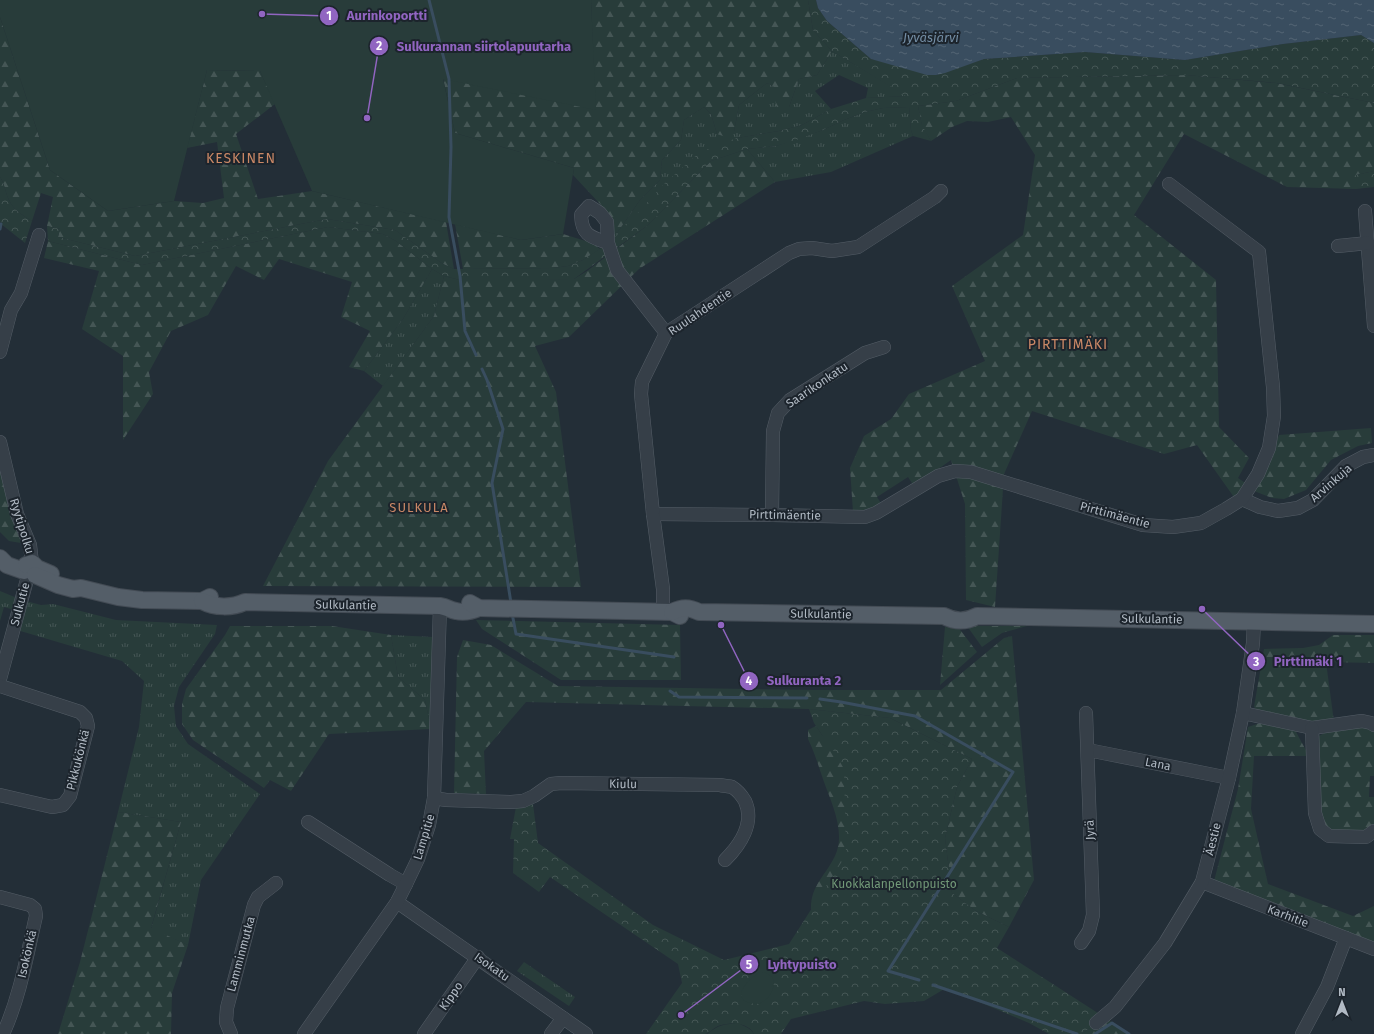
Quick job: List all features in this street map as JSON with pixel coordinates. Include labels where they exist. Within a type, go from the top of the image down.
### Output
[{"type":"main road","name":"Sulkulantie","points":[[1,559],[6,565],[60,578],[75,583],[81,588],[118,597],[142,600],[202,601],[210,597],[237,598],[245,602],[443,607],[462,612],[470,612],[479,608],[667,611],[680,608],[691,608],[699,612],[944,616],[952,612],[969,612],[978,616],[1374,624]]},
{"type":"street","name":"Pirttimäentie","points":[[653,514],[865,516],[876,513],[938,476],[955,471],[972,472],[1143,525],[1173,528],[1201,523],[1226,510],[1242,499],[1258,474],[1270,448],[1274,416],[1273,387],[1259,252],[1169,184]]},
{"type":"street","name":"Ruulahdentie","points":[[667,611],[653,514],[641,394],[642,382],[666,333],[789,254],[799,249],[812,248],[832,252],[858,247],[941,192]]},
{"type":"street","points":[[1365,211],[1374,326]]},
{"type":"street","points":[[0,352],[11,310],[21,293],[39,235]]},
{"type":"street","points":[[608,243],[617,270],[666,333]]},
{"type":"street","points":[[1338,246],[1368,243]]},
{"type":"street","name":"Saarikonkatu","points":[[772,515],[773,431],[778,413],[790,400],[860,356],[865,353],[884,348]]},
{"type":"street","name":"Ryytipolku","points":[[0,442],[17,514],[30,545],[30,570]]},
{"type":"street","name":"Arvinkuja","points":[[1242,499],[1260,507],[1278,511],[1298,508],[1313,500],[1346,466],[1363,457],[1374,454]]},
{"type":"street","name":"Sulkutie","points":[[0,679],[30,570]]},
{"type":"street","name":"Lampitie","points":[[304,1034],[397,902],[420,853],[429,826],[434,798],[443,607]]},
{"type":"street","name":"Äestie","points":[[1096,1023],[1115,1007],[1165,943],[1202,882],[1229,778],[1243,713],[1253,643],[1254,622]]},
{"type":"street","name":"Pikkukönkä","points":[[0,686],[80,712],[86,718],[88,726],[70,796],[63,805],[52,807],[0,795]]},
{"type":"street","name":"Jyrä","points":[[1081,943],[1089,931],[1093,915],[1086,713]]},
{"type":"street","points":[[1243,713],[1312,728],[1362,721],[1372,723],[1374,725]]},
{"type":"street","points":[[1312,728],[1315,813],[1320,829],[1329,836],[1366,837],[1374,831]]},
{"type":"street","name":"Lana","points":[[1088,750],[1229,778]]},
{"type":"street","name":"Kiulu","points":[[434,798],[446,800],[511,802],[534,796],[551,784],[561,783],[720,785],[732,787],[742,796],[747,807],[748,817],[746,831],[735,850],[725,860]]},
{"type":"street","points":[[308,822],[406,884]]},
{"type":"street","name":"Karhitie","points":[[1202,882],[1374,949]]},
{"type":"street","name":"Lamminmutka","points":[[231,1034],[226,1022],[227,1008],[254,905],[258,897],[276,883]]},
{"type":"street","name":"Isokönkä","points":[[0,897],[30,905],[35,909],[36,916],[20,983],[8,1024],[3,1034]]},
{"type":"street","name":"Isokatu","points":[[397,902],[478,957],[586,1034]]},
{"type":"street","points":[[1302,1034],[1327,987],[1346,938]]},
{"type":"street","name":"Kippo","points":[[424,1034],[478,957]]},
{"type":"street","points":[[551,1034],[563,1018]]},
{"type":"green space","points":[[0,0],[591,0],[596,110],[443,79],[455,133],[574,168],[563,234],[521,240],[312,191],[260,71],[207,70],[174,201],[108,211],[50,170],[0,17]]},
{"type":"green space","points":[[591,0],[808,0],[813,30],[832,51],[817,75],[799,79],[789,107],[781,110],[776,106],[774,87],[767,83],[739,105],[734,132],[726,137],[717,134],[711,114],[704,107],[684,120],[681,140],[662,160],[660,180],[640,200],[617,233],[612,230],[601,205],[573,175],[574,168],[455,133],[443,78],[595,109]]},
{"type":"green space","points":[[808,0],[816,0],[818,8],[827,21],[871,59],[936,75],[984,59],[1085,52],[1185,60],[1283,44],[1361,35],[1374,43],[1374,103],[1277,83],[1186,75],[1017,78],[956,101],[918,106],[922,125],[931,141],[913,136],[909,107],[883,108],[865,112],[796,140],[776,146],[747,149],[711,161],[648,225],[574,279],[508,281],[460,280],[444,276],[432,269],[396,241],[383,234],[328,227],[142,265],[48,241],[47,226],[60,229],[58,237],[135,256],[327,219],[395,230],[443,264],[454,269],[553,268],[568,266],[583,260],[613,240],[665,183],[700,152],[737,138],[779,131],[802,125],[831,109],[866,98],[906,96],[832,51],[813,30]]},
{"type":"green space","points":[[0,17],[50,170],[108,211],[174,201],[203,203],[224,198],[217,142],[187,148],[207,70],[260,71],[275,104],[236,134],[258,199],[312,191],[446,222],[454,269],[443,264],[395,230],[327,219],[135,256],[58,237],[60,229],[47,226],[53,197],[41,193],[32,221],[13,207],[0,177]]},
{"type":"green space","points":[[832,51],[907,96],[866,98],[868,88],[839,75],[815,91],[831,109],[802,125],[779,131],[737,138],[625,228],[613,240],[612,230],[617,233],[640,200],[660,180],[662,160],[681,140],[684,120],[704,107],[711,114],[717,134],[734,132],[739,105],[767,83],[774,87],[789,107],[799,79],[817,75]]},
{"type":"green space","points":[[1186,75],[1276,83],[1374,103],[1374,171],[1356,175],[1356,189],[1287,187],[1184,134],[1134,215],[1216,280],[1219,427],[1249,458],[1238,478],[1248,485],[1236,500],[1197,445],[1164,454],[1032,411],[1004,474],[995,607],[966,600],[965,504],[951,460],[914,486],[908,477],[877,497],[882,505],[873,509],[853,512],[850,468],[864,436],[891,419],[909,394],[985,361],[952,286],[1023,235],[1035,155],[1011,117],[988,122],[967,121],[952,127],[931,141],[922,126],[918,106],[956,101],[1017,78]]},
{"type":"green space","points":[[909,107],[913,136],[831,172],[775,182],[747,149],[776,146],[823,130],[865,112],[883,108]]},
{"type":"green space","points":[[747,149],[775,182],[639,269],[569,337],[535,346],[556,392],[581,587],[263,586],[328,461],[434,316],[444,276],[460,280],[574,279],[587,271],[648,225],[711,161]]},
{"type":"green space","points":[[1374,171],[1374,187],[1356,189],[1356,175]]},
{"type":"green space","points":[[0,177],[13,207],[32,221],[25,243],[1,224]]},
{"type":"green space","points":[[455,224],[521,240],[563,234],[592,243],[600,249],[583,260],[568,266],[553,268],[463,269]]},
{"type":"green space","points":[[328,227],[383,234],[396,241],[432,269],[403,319],[364,371],[349,367],[370,331],[341,317],[352,282],[279,259],[264,280],[236,266],[208,315],[171,331],[149,372],[153,394],[123,440],[123,356],[82,329],[99,271],[44,258],[48,241],[142,265]]},
{"type":"green space","points":[[432,269],[444,276],[434,316],[383,386],[364,371],[403,319]]},
{"type":"green space","points":[[1371,428],[1372,443],[1358,446],[1331,460],[1306,490],[1284,499],[1272,498],[1254,491],[1268,463],[1279,435]]},
{"type":"green space","points":[[0,464],[21,543],[9,541],[0,532]]},
{"type":"green space","points":[[0,591],[17,598],[14,610],[4,607],[0,621]]},
{"type":"green space","points":[[26,601],[41,605],[53,604],[116,620],[217,625],[215,634],[179,687],[174,706],[176,726],[188,744],[260,794],[201,880],[188,945],[151,929],[181,822],[118,812],[139,727],[144,681],[122,661],[17,630]]},
{"type":"green space","points":[[476,620],[680,625],[681,680],[561,680],[482,629]]},
{"type":"green space","points":[[230,626],[332,626],[391,635],[398,677],[425,700],[431,729],[329,734],[291,791],[270,780],[264,788],[193,740],[182,724],[182,704],[186,689]]},
{"type":"green space","points":[[967,626],[1027,626],[1002,633],[982,647]]},
{"type":"green space","points":[[945,627],[958,627],[977,652],[940,685]]},
{"type":"green space","points":[[391,635],[433,637],[431,729],[425,700],[398,677]]},
{"type":"green space","points":[[1333,635],[1374,635],[1374,663],[1326,662],[1334,722],[1322,724],[1260,713],[1254,707],[1264,649],[1303,648],[1319,645]]},
{"type":"green space","points":[[1012,636],[1034,880],[1009,927],[976,911],[952,893],[945,838],[957,787],[972,759],[890,718],[809,709],[526,702],[484,751],[486,794],[454,793],[457,657],[463,640],[491,645],[558,686],[819,690],[941,690],[1004,638]]},
{"type":"green space","name":"Kuokkalanpellonpuisto","points":[[809,709],[890,718],[972,759],[957,787],[945,838],[952,893],[976,911],[1009,927],[997,948],[1104,1017],[1082,1034],[1049,1034],[1029,1023],[946,988],[924,1001],[885,1004],[864,1001],[791,1019],[781,1034],[754,1034],[743,1025],[727,1024],[718,1026],[705,1034],[646,1034],[682,983],[678,964],[550,877],[539,892],[513,873],[514,839],[510,839],[516,807],[533,804],[538,843],[653,925],[724,960],[789,944],[846,855],[844,769],[828,741],[814,723]]},
{"type":"green space","points":[[1260,723],[1295,730],[1309,756],[1254,756],[1251,809],[1268,884],[1353,916],[1374,906],[1374,949],[1213,885],[1238,789],[1248,727]]},
{"type":"green space","points":[[816,726],[822,735],[844,751],[866,834],[811,910],[813,894],[819,881],[835,856],[839,838],[837,819],[834,809],[808,739],[808,730]]},
{"type":"green space","points":[[1363,726],[1374,730],[1374,776],[1370,776],[1369,797],[1374,797],[1374,826],[1366,832],[1333,833],[1324,826],[1318,812],[1317,743],[1319,736],[1326,732]]},
{"type":"green space","points":[[118,812],[181,822],[151,928],[188,945],[172,993],[171,1034],[58,1034],[80,962]]},
{"type":"green space","points":[[524,962],[575,997],[569,1006],[517,971]]},
{"type":"green space","points":[[759,972],[767,973],[772,977],[774,982],[773,987],[767,998],[757,1004],[752,1004],[745,1001],[741,993],[745,985]]},
{"type":"green space","points":[[1104,1017],[1130,1034],[1082,1034]]},
{"type":"green space","points":[[738,1023],[749,1029],[754,1034],[707,1034],[721,1026]]},
{"type":"water","name":"Jyväsjärvi","points":[[816,0],[1374,0],[1374,43],[1361,35],[1283,44],[1185,60],[1085,52],[984,59],[945,73],[927,75],[871,59],[827,21],[818,8]]},
{"type":"waterway","points":[[429,0],[449,79],[451,147],[449,217],[460,276],[465,331],[476,355]]},
{"type":"waterway","points":[[0,229],[1,224]]},
{"type":"waterway","points":[[482,369],[503,429],[492,483],[511,603]]},
{"type":"waterway","points":[[512,613],[516,634],[674,657]]},
{"type":"waterway","points":[[670,691],[679,697],[807,698]]},
{"type":"waterway","points":[[820,699],[915,716],[1013,772],[888,971],[919,980]]},
{"type":"waterway","points":[[933,985],[1077,1034]]},
{"type":"waterway","points":[[1095,1034],[1112,1023],[1129,1034]]},
{"type":"place","name":"Aurinkoportti","points":[[262,14]]},
{"type":"place","name":"Sulkurannan siirtolapuutarha","points":[[367,118]]},
{"type":"place","name":"Pirttimäki 1","points":[[1202,609]]},
{"type":"place","name":"Sulkuranta 2","points":[[721,625]]},
{"type":"place","name":"Lyhtypuisto","points":[[681,1015]]},
{"type":"district","name":"KESKINEN","points":[[241,158]]},
{"type":"district","name":"PIRTTIMÄKI","points":[[1068,344]]},
{"type":"district","name":"SULKULA","points":[[419,507]]}]
